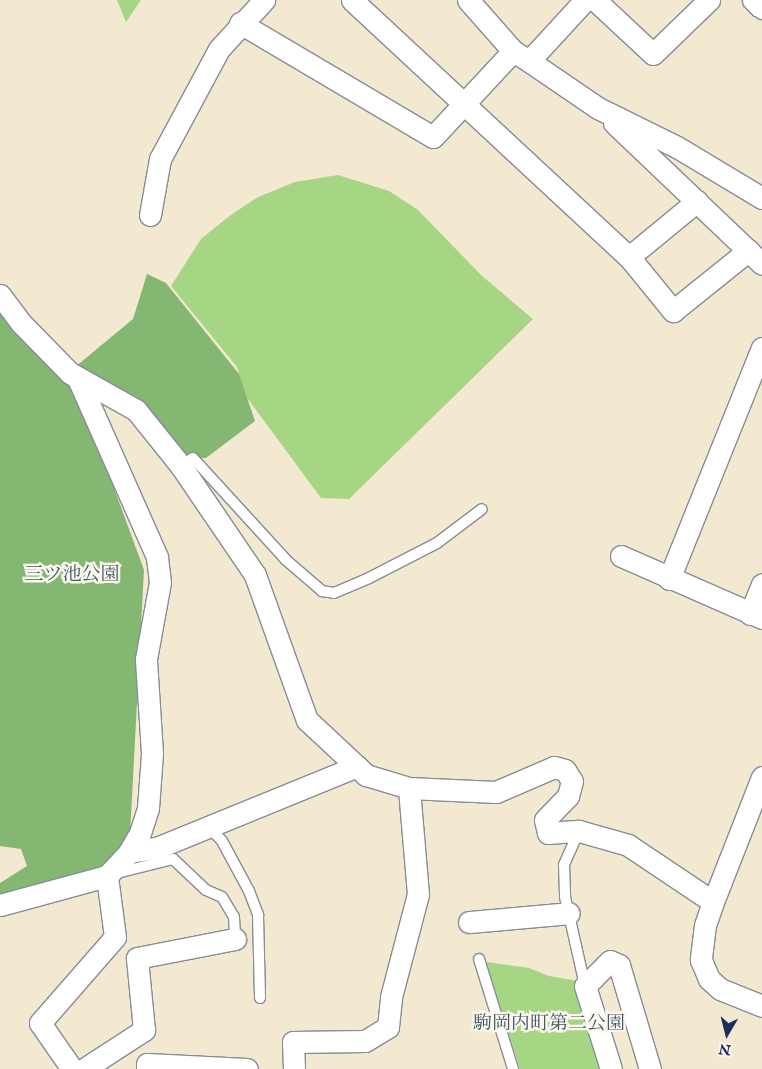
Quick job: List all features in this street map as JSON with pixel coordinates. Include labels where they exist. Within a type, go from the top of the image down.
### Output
[{"type":"street","points":[[150,215],[160,159],[219,49],[240,23],[264,0]]},
{"type":"street","points":[[352,0],[629,257],[673,311],[755,257],[598,108]]},
{"type":"street","points":[[468,0],[521,56],[598,108],[677,147],[762,198]]},
{"type":"street","points":[[240,23],[433,137],[466,104],[585,0]]},
{"type":"street","points":[[595,0],[653,54],[709,0]]},
{"type":"street","points":[[753,0],[762,8]]},
{"type":"street","points":[[629,257],[698,201]]},
{"type":"street","points":[[0,295],[21,323],[78,379],[136,410],[181,466],[255,575],[307,720],[366,775],[409,788],[496,792],[554,767],[565,770],[572,781],[568,796],[544,820],[548,833],[579,831],[628,845],[713,902]]},
{"type":"street","points":[[669,580],[762,348]]},
{"type":"street","points":[[0,905],[107,876],[129,852],[140,833],[148,808],[152,753],[146,659],[160,582],[157,557],[78,379]]},
{"type":"street","points":[[621,556],[669,580],[756,616],[762,584]]},
{"type":"street","points":[[129,852],[159,847],[357,766]]},
{"type":"street","points":[[762,777],[705,925],[701,960],[708,979],[720,989],[762,1006]]},
{"type":"street","points":[[294,1069],[293,1042],[365,1041],[388,1027],[391,997],[418,894],[409,788]]},
{"type":"street","points":[[72,1069],[40,1023],[115,936],[107,876]]},
{"type":"street","points":[[469,922],[569,913]]},
{"type":"street","points":[[84,1069],[144,1030],[137,958],[236,939]]},
{"type":"street","points":[[611,1069],[585,986],[610,961],[619,965],[650,1069]]},
{"type":"street","points":[[148,1069],[147,1064],[248,1069]]},
{"type":"lane","points":[[181,466],[193,458],[286,560],[322,591],[334,593],[369,578],[437,542],[482,509]]},
{"type":"lane","points":[[209,827],[222,841],[249,891],[258,915],[260,998]]},
{"type":"lane","points":[[579,831],[564,865],[569,913],[585,986]]},
{"type":"lane","points":[[107,876],[173,860],[206,890],[222,897],[234,917],[236,939]]},
{"type":"lane","points":[[479,959],[513,1069]]},
{"type":"green space","points":[[117,0],[141,0],[126,22]]},
{"type":"green space","points":[[338,175],[389,191],[418,210],[482,276],[533,319],[349,499],[321,498],[245,395],[237,367],[171,286],[201,239],[228,217],[258,197],[295,182]]},
{"type":"green space","name":"三ツ池公園","points":[[147,274],[166,283],[239,374],[255,421],[206,458],[180,457],[115,388],[84,406],[144,570],[130,835],[102,867],[0,900],[0,883],[27,866],[21,849],[0,846],[0,309],[63,377],[133,319]]},
{"type":"green space","name":"駒岡内町第二公園","points":[[486,962],[529,968],[549,976],[578,981],[605,1069],[520,1069]]}]
